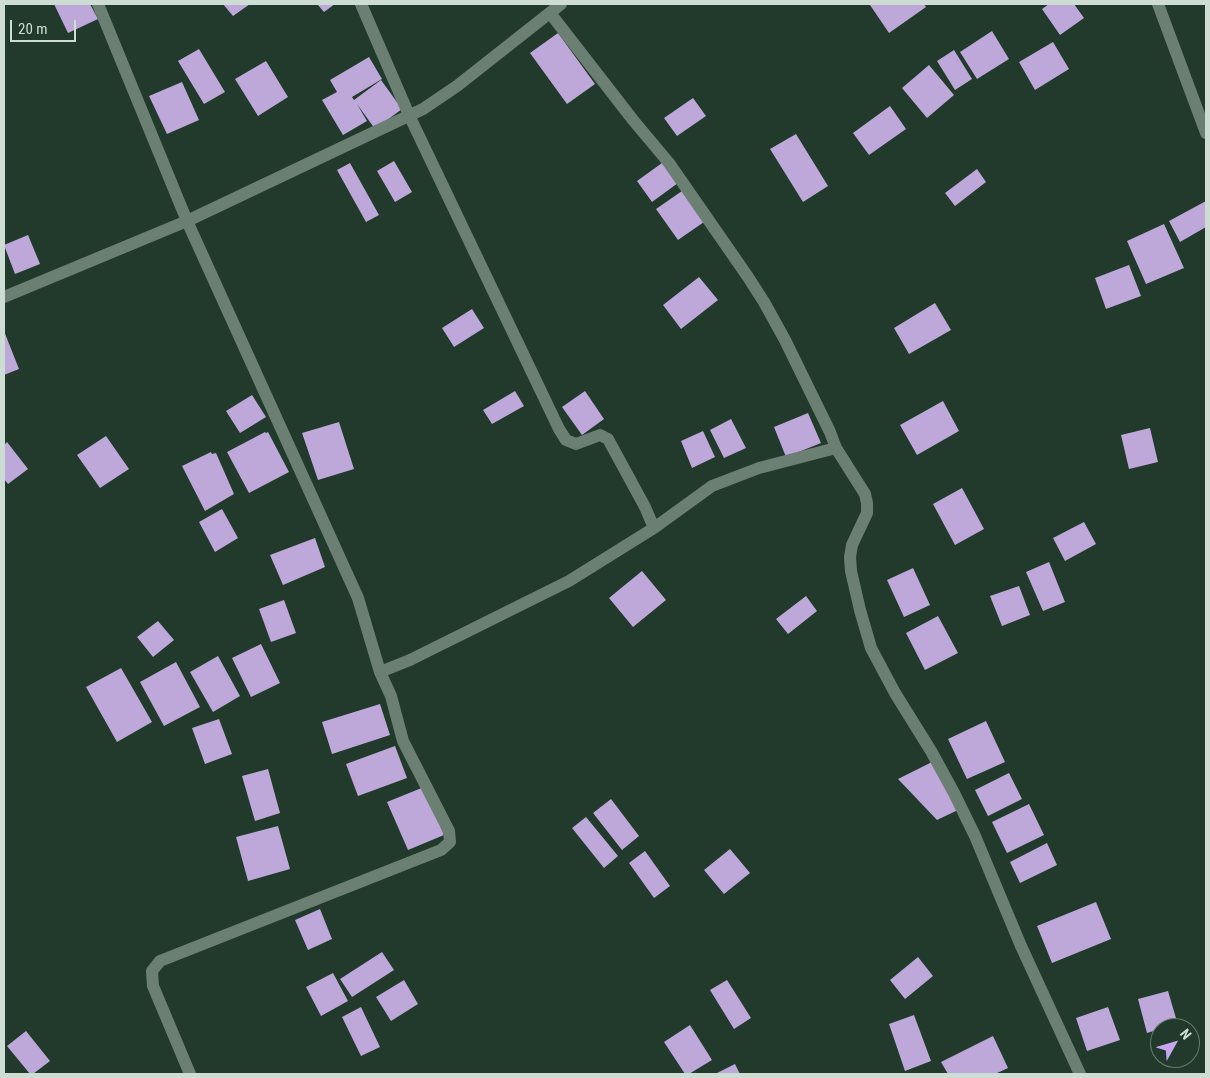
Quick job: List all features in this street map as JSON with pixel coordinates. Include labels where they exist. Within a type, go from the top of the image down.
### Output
[{"type":"street","points":[[98,4],[187,221],[358,598],[380,672],[392,696],[403,741],[449,831],[450,842],[441,850],[160,961],[152,971],[153,986],[190,1074]]},
{"type":"street","points":[[361,4],[408,115],[559,429],[566,440],[576,444],[600,435],[608,439],[645,507],[654,528]]},
{"type":"street","points":[[4,297],[187,221],[423,109],[457,86],[561,4]]},
{"type":"street","points":[[1158,4],[1206,134]]},
{"type":"street","points":[[550,12],[633,120],[669,163],[748,277],[785,340],[836,448],[865,494],[866,512],[852,545],[850,571],[871,648],[895,693],[931,751],[954,793],[975,836],[1021,946],[1080,1074]]},
{"type":"street","points":[[380,672],[410,660],[569,581],[654,528],[712,486],[759,468],[836,448]]},
{"type":"building","points":[[54,4],[90,4],[98,19],[68,33]]},
{"type":"building","points":[[223,4],[250,4],[233,16]]},
{"type":"building","points":[[317,4],[335,4],[324,12]]},
{"type":"building","points":[[924,4],[926,7],[889,33],[870,5]]},
{"type":"building","points":[[1049,4],[1074,4],[1084,18],[1060,35],[1042,9]]},
{"type":"building","points":[[992,31],[1009,59],[977,79],[960,52]]},
{"type":"building","points":[[558,33],[595,84],[567,104],[530,53]]},
{"type":"building","points":[[1053,42],[1069,69],[1035,90],[1019,62]]},
{"type":"building","points":[[199,49],[225,92],[204,104],[178,61]]},
{"type":"building","points":[[954,50],[972,79],[955,90],[937,61]]},
{"type":"building","points":[[369,57],[382,79],[352,97],[354,100],[381,80],[402,109],[375,129],[357,104],[367,121],[343,135],[322,100],[337,92],[330,80]]},
{"type":"building","points":[[266,61],[288,97],[258,116],[235,79]]},
{"type":"building","points":[[929,65],[954,95],[927,118],[902,88]]},
{"type":"building","points":[[182,82],[199,120],[167,134],[149,96]]},
{"type":"building","points":[[693,98],[706,116],[677,136],[664,118]]},
{"type":"building","points":[[890,106],[906,129],[869,155],[853,133]]},
{"type":"building","points":[[796,134],[828,186],[803,202],[770,149]]},
{"type":"building","points":[[394,161],[412,192],[395,202],[377,171]]},
{"type":"building","points":[[350,163],[379,215],[366,222],[337,170]]},
{"type":"building","points":[[662,163],[678,183],[652,202],[637,181]]},
{"type":"building","points":[[977,169],[986,182],[955,206],[945,193]]},
{"type":"building","points":[[682,191],[704,222],[678,240],[656,209]]},
{"type":"building","points":[[1206,201],[1206,227],[1180,242],[1169,221]]},
{"type":"building","points":[[1164,224],[1184,268],[1146,284],[1127,241]]},
{"type":"building","points":[[28,235],[40,264],[15,274],[4,245]]},
{"type":"building","points":[[1129,265],[1141,296],[1106,309],[1095,278]]},
{"type":"building","points":[[699,277],[718,300],[681,329],[663,305]]},
{"type":"building","points":[[935,303],[951,330],[909,354],[894,328]]},
{"type":"building","points":[[472,309],[484,328],[454,347],[442,328]]},
{"type":"building","points":[[4,331],[19,369],[4,375]]},
{"type":"building","points":[[515,391],[524,406],[492,424],[483,410]]},
{"type":"building","points":[[585,391],[604,419],[582,435],[562,407]]},
{"type":"building","points":[[252,395],[266,417],[240,433],[226,411]]},
{"type":"building","points":[[943,401],[959,431],[917,455],[900,425]]},
{"type":"building","points":[[808,413],[821,443],[786,457],[774,427]]},
{"type":"building","points":[[731,419],[746,448],[724,458],[710,430]]},
{"type":"building","points":[[339,422],[354,469],[318,480],[302,433]]},
{"type":"building","points":[[1150,428],[1158,462],[1129,469],[1121,435]]},
{"type":"building","points":[[703,431],[715,457],[692,468],[681,441]]},
{"type":"building","points":[[268,432],[289,472],[249,493],[227,452]]},
{"type":"building","points":[[106,436],[129,469],[100,488],[77,455]]},
{"type":"building","points":[[7,442],[28,469],[8,484],[4,479],[4,445]]},
{"type":"building","points":[[211,452],[212,454],[216,453],[234,494],[205,511],[182,466]]},
{"type":"building","points":[[962,488],[984,529],[955,545],[933,504]]},
{"type":"building","points":[[222,509],[238,538],[215,552],[199,522]]},
{"type":"building","points":[[1084,522],[1096,544],[1065,561],[1053,538]]},
{"type":"building","points":[[315,538],[325,567],[283,585],[270,555]]},
{"type":"building","points":[[1049,562],[1065,602],[1043,611],[1026,572]]},
{"type":"building","points":[[913,568],[930,605],[904,617],[887,580]]},
{"type":"building","points":[[642,571],[666,600],[633,627],[609,598]]},
{"type":"building","points":[[1019,586],[1030,615],[1002,626],[990,596]]},
{"type":"building","points":[[806,596],[817,611],[788,634],[776,619]]},
{"type":"building","points":[[284,600],[296,633],[271,642],[259,609]]},
{"type":"building","points":[[938,616],[958,653],[925,670],[906,633]]},
{"type":"building","points":[[158,621],[174,640],[153,657],[137,637]]},
{"type":"building","points":[[261,644],[280,683],[251,697],[232,658]]},
{"type":"building","points":[[218,656],[240,696],[213,712],[190,672]]},
{"type":"building","points":[[176,662],[200,707],[164,726],[140,682]]},
{"type":"building","points":[[121,668],[152,722],[117,742],[86,687]]},
{"type":"building","points":[[380,704],[390,735],[332,754],[322,722]]},
{"type":"building","points":[[219,719],[232,754],[205,764],[192,728]]},
{"type":"building","points":[[986,721],[1005,762],[967,779],[948,739]]},
{"type":"building","points":[[395,746],[407,778],[358,796],[346,764]]},
{"type":"building","points":[[932,762],[958,810],[937,820],[898,779]]},
{"type":"building","points":[[268,769],[280,813],[255,821],[242,776]]},
{"type":"building","points":[[1009,773],[1022,799],[988,816],[975,790]]},
{"type":"building","points":[[424,787],[444,835],[408,850],[387,802]]},
{"type":"building","points":[[611,799],[639,836],[622,850],[593,813]]},
{"type":"building","points":[[1029,804],[1044,835],[1007,853],[992,822]]},
{"type":"building","points":[[586,817],[618,856],[604,868],[572,828]]},
{"type":"building","points":[[278,826],[290,869],[248,881],[236,837]]},
{"type":"building","points":[[1047,843],[1057,865],[1020,883],[1010,862]]},
{"type":"building","points":[[730,849],[750,873],[724,894],[704,870]]},
{"type":"building","points":[[645,851],[670,886],[654,898],[629,863]]},
{"type":"building","points":[[1096,902],[1111,939],[1052,963],[1037,926]]},
{"type":"building","points":[[320,909],[332,939],[308,950],[295,920]]},
{"type":"building","points":[[382,952],[394,970],[352,997],[340,979]]},
{"type":"building","points":[[918,957],[933,976],[905,999],[890,980]]},
{"type":"building","points":[[333,973],[348,1001],[321,1016],[306,987]]},
{"type":"building","points":[[404,980],[418,1004],[391,1021],[376,997]]},
{"type":"building","points":[[727,980],[751,1018],[734,1029],[710,990]]},
{"type":"building","points":[[1168,991],[1176,1018],[1150,1018],[1150,1032],[1147,1033],[1138,999]]},
{"type":"building","points":[[361,1007],[380,1047],[361,1056],[342,1017]]},
{"type":"building","points":[[1108,1007],[1120,1040],[1087,1051],[1076,1018]]},
{"type":"building","points":[[914,1015],[931,1061],[905,1071],[889,1024]]},
{"type":"building","points":[[690,1025],[712,1060],[689,1074],[685,1074],[664,1042]]},
{"type":"building","points":[[26,1031],[50,1061],[33,1074],[30,1074],[7,1046]]},
{"type":"building","points":[[993,1036],[1008,1068],[995,1074],[948,1074],[941,1062]]},
{"type":"building","points":[[735,1064],[740,1074],[715,1074]]}]
